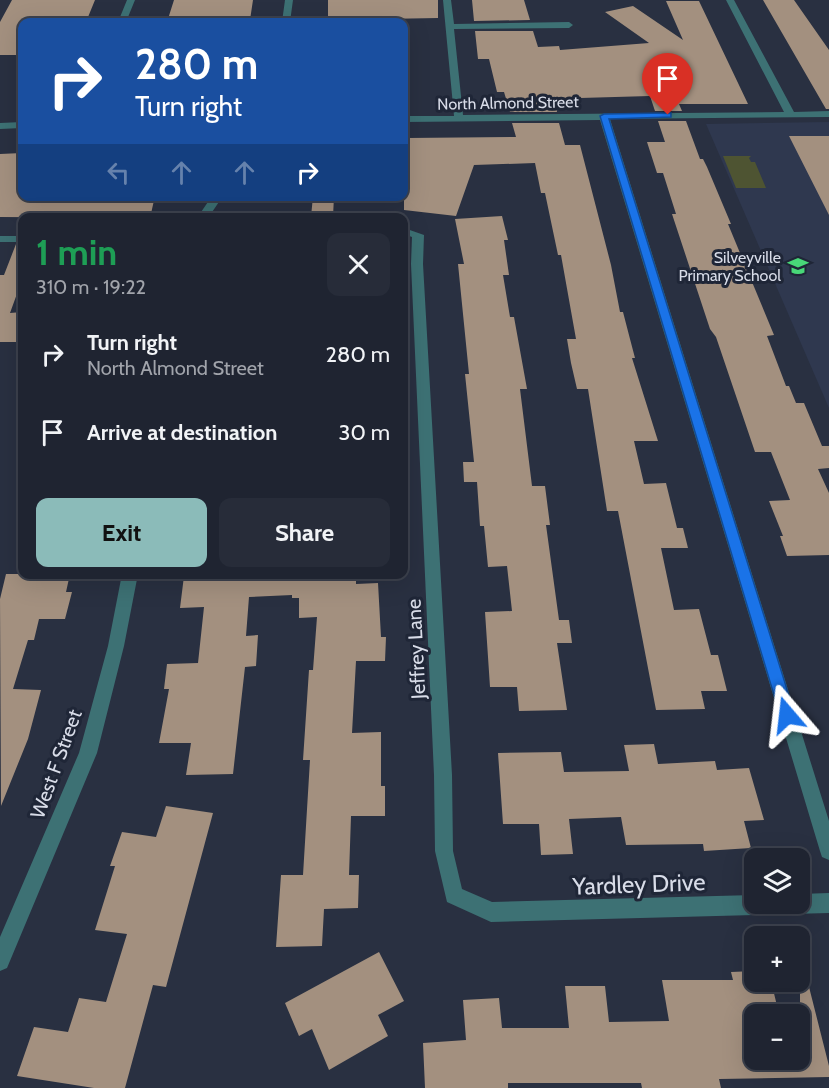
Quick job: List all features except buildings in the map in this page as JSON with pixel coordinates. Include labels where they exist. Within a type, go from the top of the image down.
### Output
[{"type":"street","points":[[124,18],[131,0]]},
{"type":"street","points":[[287,18],[289,0]]},
{"type":"street","points":[[447,0],[459,119]]},
{"type":"street","points":[[730,0],[791,115]]},
{"type":"street","points":[[449,27],[569,25]]},
{"type":"street","name":"North Almond Street","points":[[408,119],[829,114]]},
{"type":"street","points":[[604,116],[829,851]]},
{"type":"street","points":[[0,126],[18,125]]},
{"type":"street","name":"Jeffrey Lane","points":[[408,232],[418,235],[417,264],[443,775],[444,851],[454,895]]},
{"type":"street","points":[[0,239],[18,239]]},
{"type":"street","name":"West F Street","points":[[0,961],[88,753],[116,646],[129,579]]},
{"type":"street","name":"Yardley Drive","points":[[454,895],[491,912],[829,903]]},
{"type":"shaded area","name":"Silveyville Primary School","points":[[829,122],[829,408],[706,124]]},
{"type":"green space","points":[[723,156],[751,156],[749,158],[751,162],[755,162],[766,188],[736,188]]},
{"type":"place","name":"Silveyville Primary School","points":[[798,266]]},
{"type":"route","points":[[668,115],[604,116],[787,715]]}]
